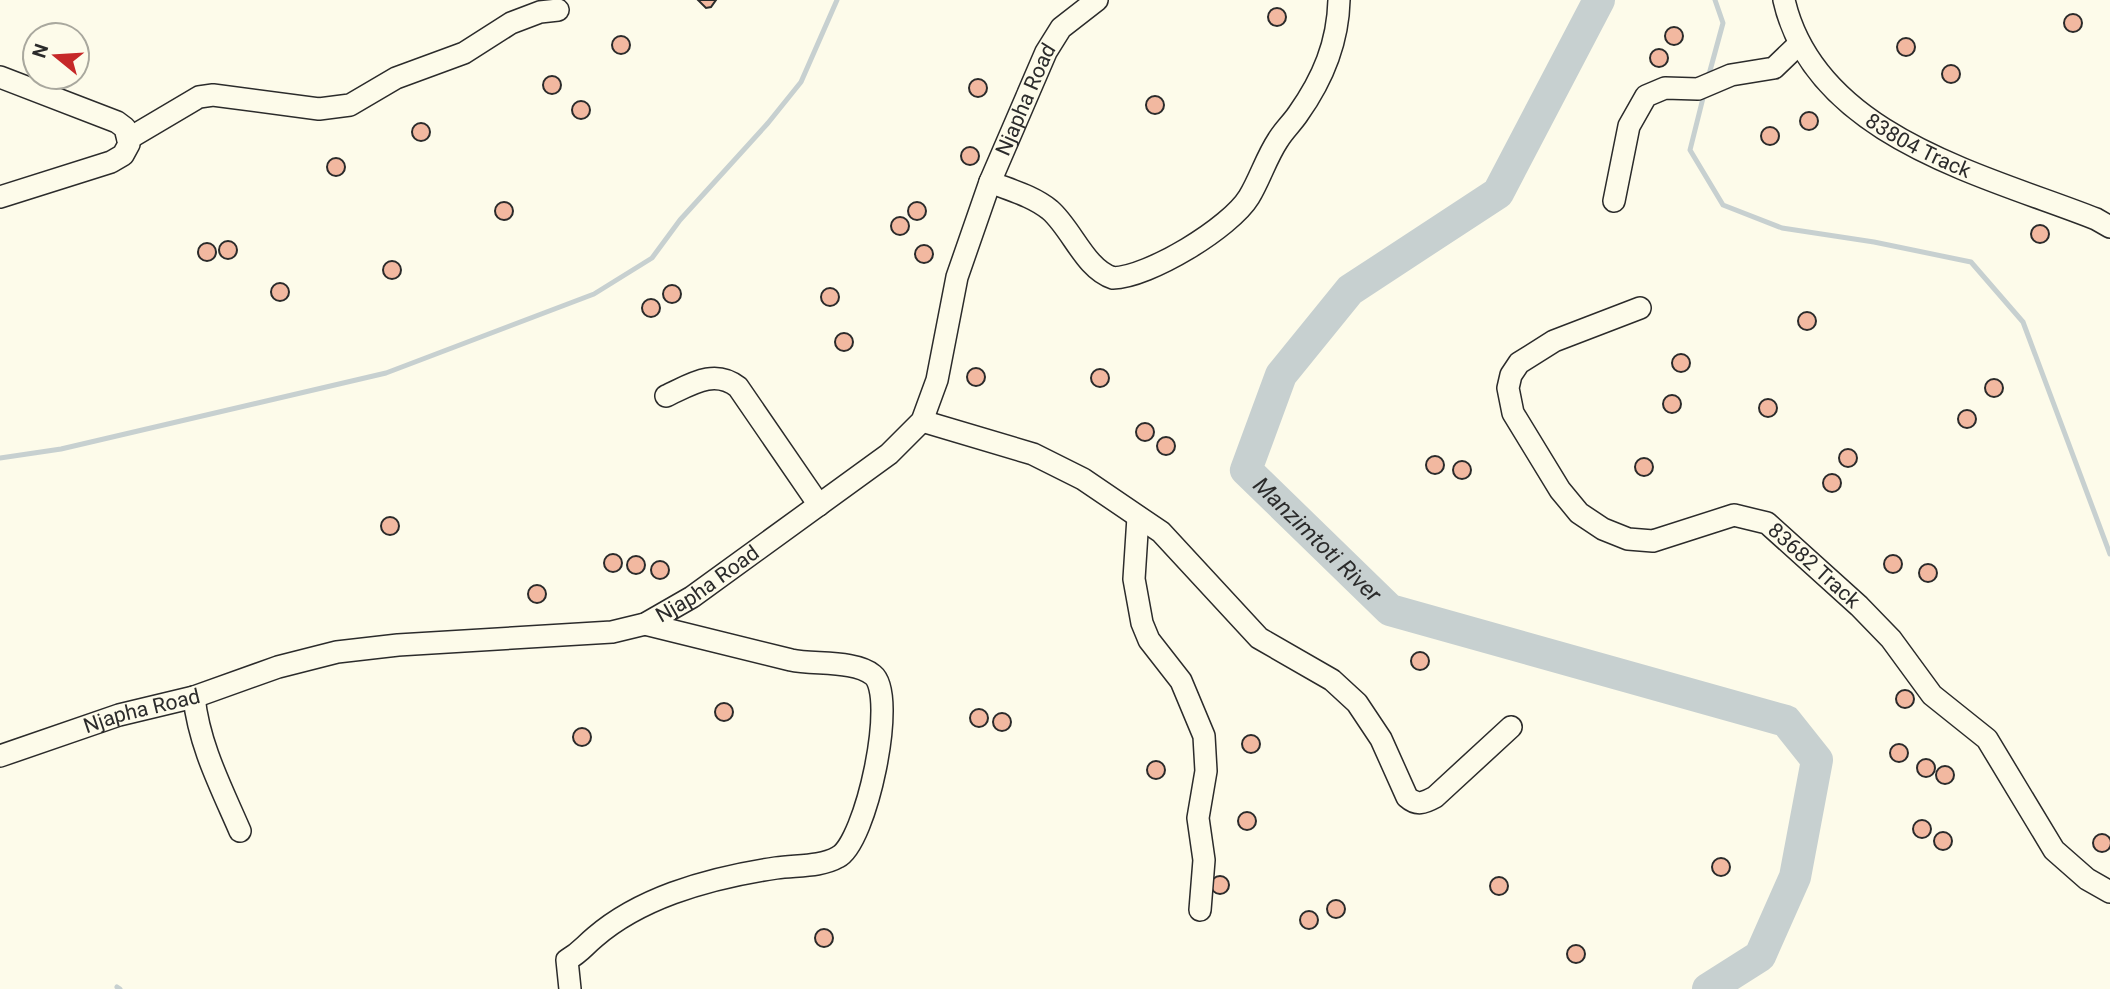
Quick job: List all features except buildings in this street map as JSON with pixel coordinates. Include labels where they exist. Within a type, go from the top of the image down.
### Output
[{"type":"street","name":"Njapha Road","points":[[0,755],[119,715],[194,697],[278,667],[337,652],[398,645],[612,632],[645,624],[692,597],[889,454],[922,421],[937,380],[957,277],[990,182],[1046,52],[1061,28],[1097,0]]},
{"type":"street","points":[[990,182],[1039,202],[1052,212],[1099,270],[1113,278],[1137,272],[1196,245],[1224,224],[1248,198],[1266,159],[1317,87],[1338,30],[1339,0]]},
{"type":"street","name":"83804 Track","points":[[1784,0],[1799,44],[1820,74],[1861,113],[1919,150],[2096,219],[2110,227]]},
{"type":"street","points":[[128,139],[199,97],[212,95],[318,109],[350,105],[396,78],[464,53],[518,20],[540,12],[558,10]]},
{"type":"street","points":[[1614,201],[1629,126],[1646,96],[1665,88],[1698,89],[1731,75],[1774,68],[1799,44]]},
{"type":"street","points":[[0,77],[106,116],[125,128],[128,139],[127,150],[111,162],[0,197]]},
{"type":"street","name":"83682 Track","points":[[1640,307],[1554,341],[1519,363],[1511,375],[1508,388],[1513,413],[1566,498],[1579,513],[1602,530],[1640,540],[1653,541],[1734,515],[1768,523],[1891,639],[1932,695],[1973,725],[1987,739],[2054,850],[2087,879],[2110,892]]},
{"type":"street","points":[[666,396],[712,377],[730,381],[738,387],[819,505]]},
{"type":"street","points":[[922,421],[1033,454],[1083,479],[1161,532],[1259,638],[1332,680],[1357,703],[1381,740],[1407,797],[1413,803],[1425,803],[1435,797],[1511,727]]},
{"type":"street","points":[[1139,517],[1134,550],[1135,579],[1142,623],[1149,640],[1181,681],[1204,736],[1206,771],[1198,818],[1204,860],[1200,910]]},
{"type":"street","points":[[570,989],[567,960],[586,949],[595,937],[637,909],[672,893],[724,878],[767,869],[824,863],[839,857],[849,850],[864,817],[884,705],[878,680],[873,674],[851,665],[803,663],[645,624]]},
{"type":"street","points":[[194,697],[197,725],[205,751],[240,831]]},
{"type":"waterway","points":[[0,458],[61,449],[386,373],[594,294],[652,258],[680,220],[768,123],[801,82],[837,0]]},
{"type":"waterway","name":"Manzimtoti River","points":[[1599,0],[1498,193],[1350,290],[1281,375],[1246,470],[1390,610],[1786,721],[1817,760],[1795,877],[1760,956],[1708,989]]},
{"type":"waterway","points":[[1708,78],[1723,23],[1715,0]]},
{"type":"waterway","points":[[1704,94],[1690,150],[1723,205],[1782,228],[1874,242],[1971,262],[2023,322],[2110,554]]}]
